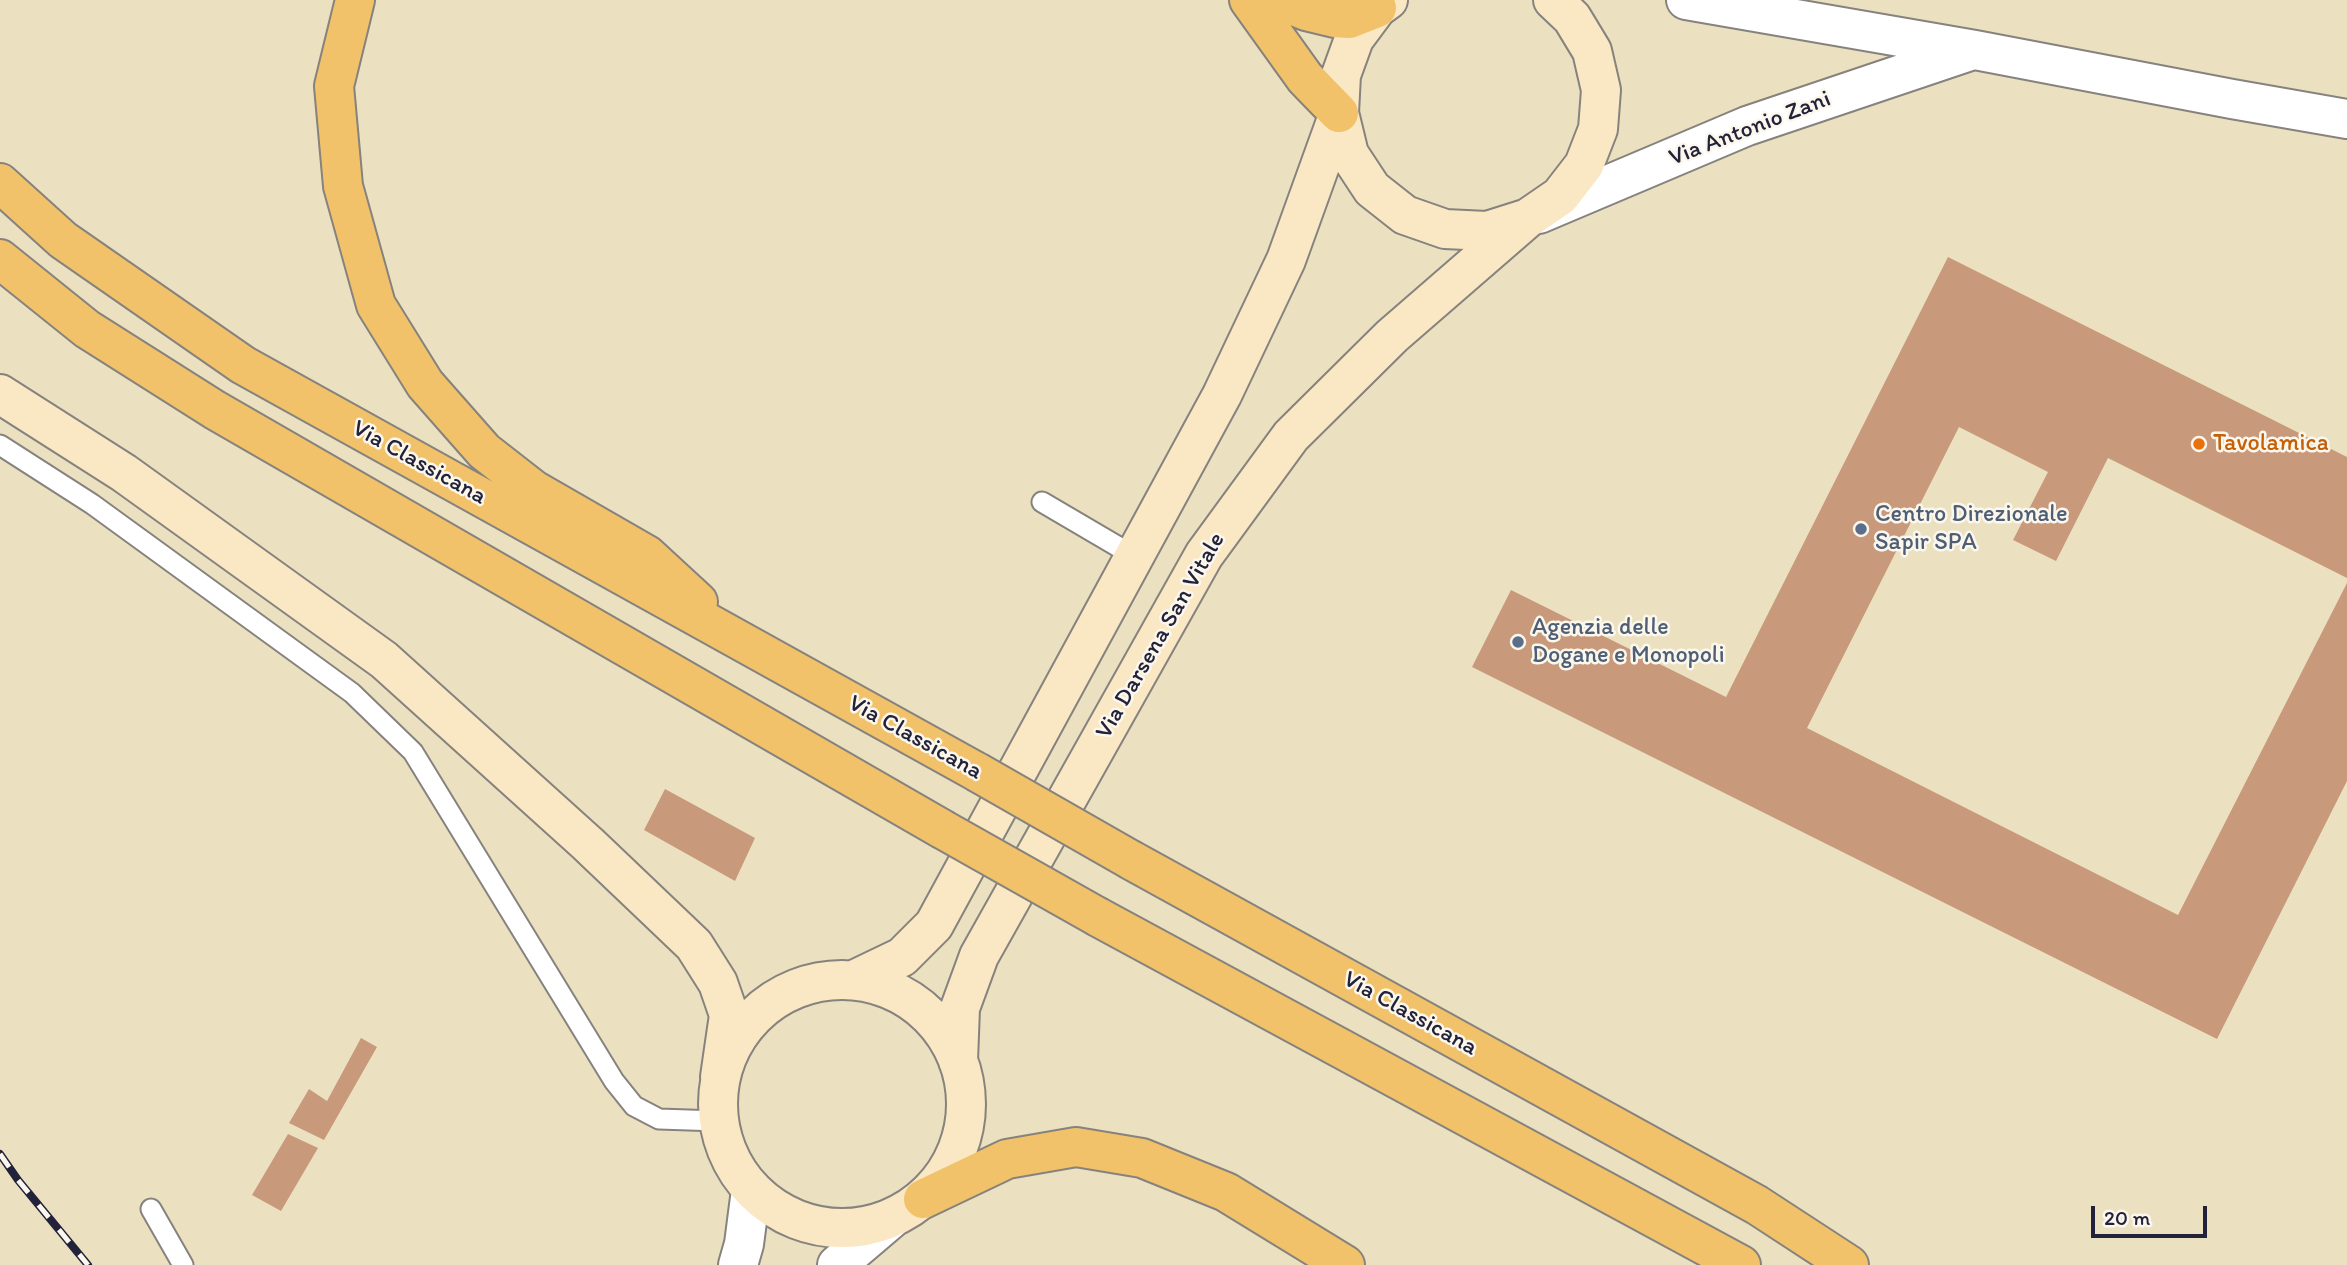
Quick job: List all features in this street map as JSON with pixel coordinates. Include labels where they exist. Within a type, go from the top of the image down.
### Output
[{"type":"highway","points":[[355,0],[334,86],[343,186],[376,305],[425,384],[484,451],[534,490],[647,555],[744,644]]},
{"type":"highway","points":[[1250,0],[1305,78],[1339,113]]},
{"type":"highway","points":[[1279,0],[1306,11],[1349,19],[1382,3]]},
{"type":"highway","name":"Via Classicana","points":[[0,183],[63,240],[243,365],[977,772],[1130,860],[1757,1205],[1849,1265]]},
{"type":"highway","points":[[0,259],[87,329],[215,410],[1098,917],[1741,1265]]},
{"type":"highway","points":[[923,1199],[1007,1159],[1076,1147],[1142,1158],[1226,1192],[1345,1265]]},
{"type":"street","points":[[1382,3],[1354,39],[1341,75],[1339,113],[1349,154],[1372,189],[1405,215],[1445,229],[1487,231],[1528,218],[1560,196],[1584,165],[1598,129],[1601,90],[1592,51],[1572,18],[1553,0]]},
{"type":"street","name":"Via Antonio Zani","points":[[1686,0],[2347,119]]},
{"type":"street","name":"Via Antonio Zani","points":[[1528,218],[1747,126],[1975,50]]},
{"type":"street","name":"Via Darsena San Vitale","points":[[854,980],[902,957],[934,925],[1222,395],[1286,260],[1339,113]]},
{"type":"street","name":"Via Darsena San Vitale","points":[[958,1061],[960,1008],[979,956],[1203,555],[1291,436],[1392,336],[1528,218]]},
{"type":"street","points":[[0,394],[124,473],[384,660],[588,844],[694,945],[718,982],[729,1015],[720,1077]]},
{"type":"street","name":"Via Darsena San Vitale","points":[[837,1265],[891,1219],[923,1199],[947,1170],[962,1136],[966,1098],[958,1061],[943,1030],[918,1006],[888,989],[854,980],[814,982],[761,1009],[736,1040],[720,1077],[717,1099],[718,1121],[729,1158],[751,1190],[781,1213],[816,1226],[854,1228],[891,1219]]},
{"type":"street","points":[[738,1265],[744,1244],[751,1190]]},
{"type":"lane","points":[[0,444],[92,504],[352,693],[413,752],[614,1081],[634,1106],[659,1119],[718,1121]]},
{"type":"lane","points":[[1042,502],[1134,556]]},
{"type":"lane","points":[[151,1209],[183,1265]]},
{"type":"building","points":[[1948,257],[2347,457],[2347,578],[2108,458],[2056,561],[2013,540],[2048,472],[1959,427],[1807,728],[2178,915],[2347,583],[2347,781],[2217,1039],[1472,667],[1511,590],[1726,697]]},
{"type":"building","points":[[665,789],[755,838],[735,881],[644,830]]},
{"type":"building","points":[[361,1038],[377,1047],[324,1140],[289,1123],[309,1089],[327,1101]]},
{"type":"building","points":[[288,1134],[318,1148],[281,1211],[252,1195]]},
{"type":"railway","points":[[0,1154],[88,1265]]},
{"type":"place","name":"Tavolamica","points":[[2199,444]]},
{"type":"place","name":"Centro Direzionale Sapir SPA","points":[[1861,529]]},
{"type":"place","name":"Agenzia delle Dogane e Monopoli","points":[[1518,642]]}]
